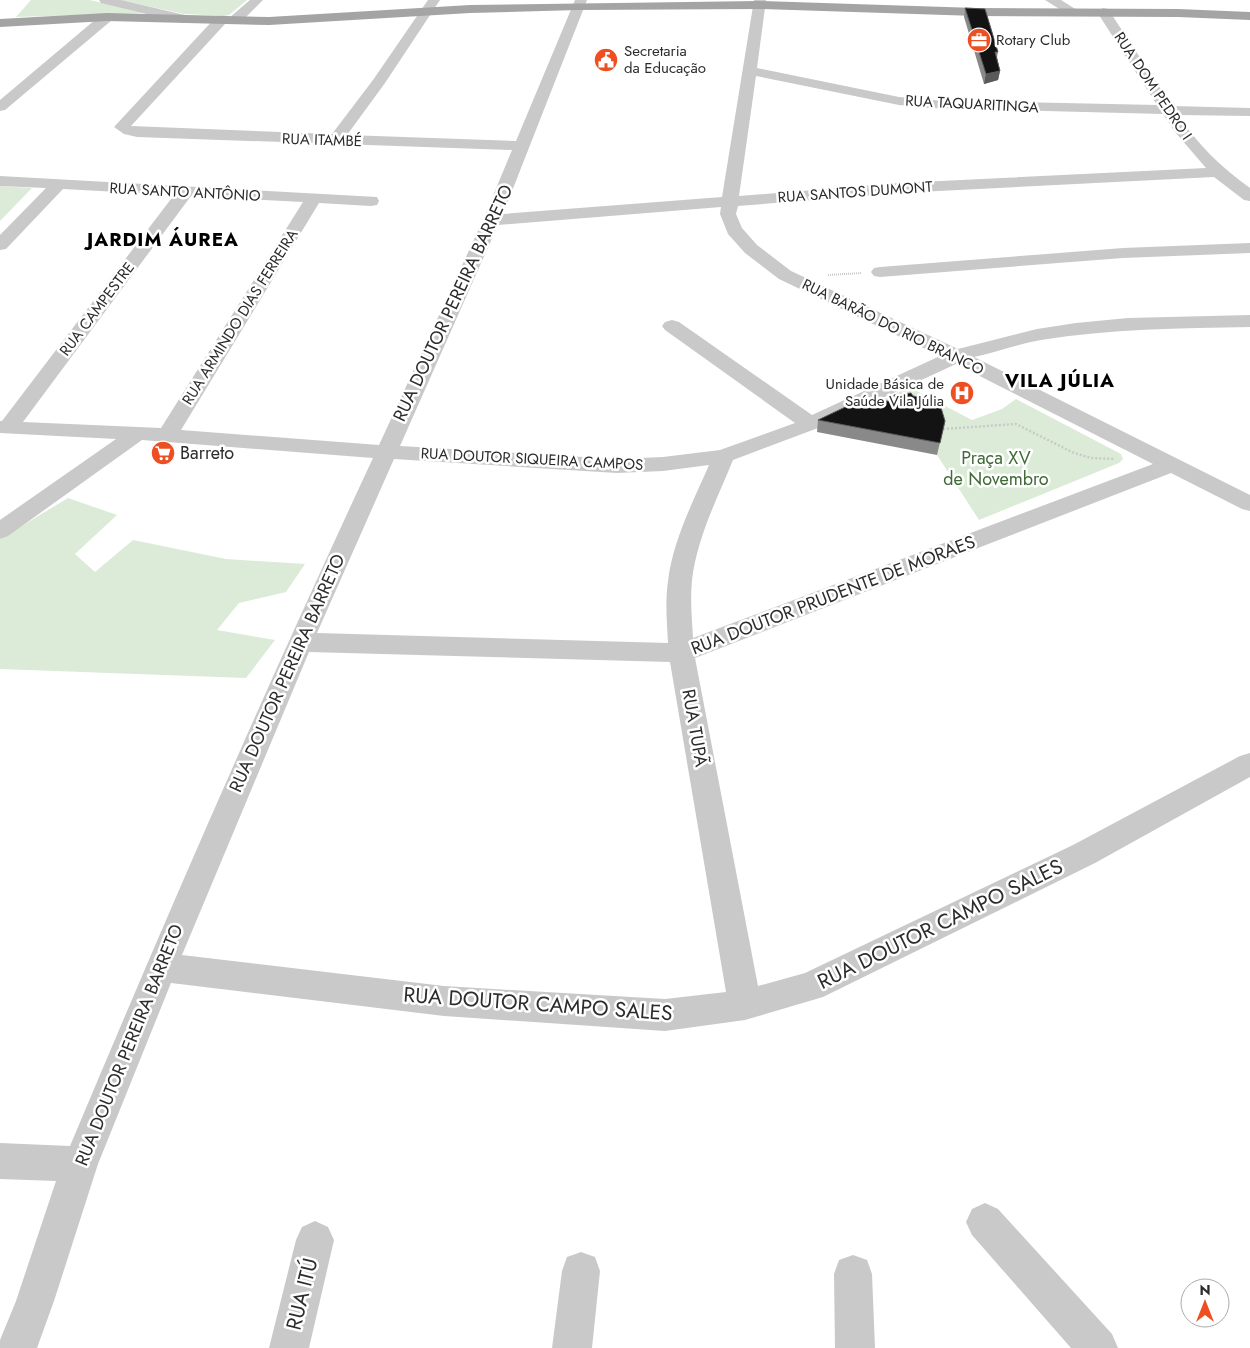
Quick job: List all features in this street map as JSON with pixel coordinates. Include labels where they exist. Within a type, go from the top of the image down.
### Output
[{"type":"main road","points":[[0,23],[164,16],[227,21],[305,20],[431,6],[580,3],[760,2],[976,12],[1178,13],[1250,16]]},
{"type":"street","points":[[105,0],[164,16]]},
{"type":"street","points":[[227,21],[257,0]]},
{"type":"street","points":[[1051,0],[1074,12]]},
{"type":"street","name":"RUA BARÃO DO RIO BRANCO","points":[[760,2],[728,214],[734,230],[752,249],[785,274],[956,356],[1250,504]]},
{"type":"street","name":"RUA DOUTOR PEREIRA BARRETO","points":[[17,1348],[35,1302],[80,1164],[161,966],[384,452],[492,220],[580,3]]},
{"type":"street","points":[[336,140],[431,6]]},
{"type":"street","name":"RUA DOM PEDRO I","points":[[1103,12],[1166,110],[1197,149],[1218,172],[1250,196]]},
{"type":"street","points":[[0,107],[107,17]]},
{"type":"street","name":"RUA ITAMBÉ","points":[[227,21],[122,126],[129,131],[137,132],[523,146]]},
{"type":"street","name":"RUA TAQUARITINGA","points":[[751,71],[899,101],[928,104],[1250,112]]},
{"type":"street","name":"RUA SANTOS DUMONT","points":[[492,220],[964,184],[1218,172]]},
{"type":"street","name":"RUA SANTO ANTÔNIO","points":[[0,182],[371,201]]},
{"type":"street","points":[[0,245],[58,185]]},
{"type":"street","name":"RUA CAMPESTRE","points":[[4,427],[186,192]]},
{"type":"street","name":"RUA ARMINDO DIAS FERREIRA","points":[[167,435],[314,198]]},
{"type":"street","points":[[880,272],[1123,253],[1250,248]]},
{"type":"street","name":"RUA DOUTOR SIQUEIRA CAMPOS","points":[[4,427],[167,435],[384,452],[617,466],[663,464],[724,456],[811,424],[956,356],[1036,335],[1128,324],[1250,321]]},
{"type":"street","points":[[672,326],[811,424]]},
{"type":"street","points":[[0,531],[137,434]]},
{"type":"street","name":"RUA TUPÃ","points":[[724,456],[686,550],[680,580],[681,653],[745,1005]]},
{"type":"street","name":"RUA DOUTOR PRUDENTE DE MORAES","points":[[300,642],[681,653],[1172,465]]},
{"type":"street","name":"RUA DOUTOR CAMPO SALES","points":[[161,966],[444,1001],[665,1015],[745,1005],[811,986],[1084,854],[1250,764]]},
{"type":"street","points":[[0,1161],[80,1164]]},
{"type":"street","points":[[985,1222],[1098,1348]]},
{"type":"street","name":"RUA ITÚ","points":[[289,1348],[315,1240]]},
{"type":"street","points":[[572,1348],[581,1270]]},
{"type":"street","points":[[854,1274],[855,1348]]},
{"type":"path","points":[[785,274],[826,276],[880,272]]},
{"type":"path","points":[[943,429],[1016,424],[1024,426],[1069,452],[1097,458],[1123,459]]},
{"type":"green space","points":[[31,0],[90,0],[146,13],[16,17]]},
{"type":"green space","points":[[120,0],[247,0],[229,15],[224,16],[184,14]]},
{"type":"green space","points":[[0,186],[32,188],[0,221]]},
{"type":"green space","name":"Praça XV de Novembro","points":[[909,387],[972,420],[1002,409],[1016,399],[1121,454],[1123,459],[1119,463],[979,520],[937,455],[866,408]]},
{"type":"green space","points":[[68,498],[117,515],[75,554],[95,572],[133,540],[226,559],[305,564],[286,592],[239,603],[217,630],[275,640],[246,678],[0,669],[0,539]]},
{"type":"building","points":[[965,8],[985,9],[998,52],[995,52],[1000,71],[986,74]]},
{"type":"building","points":[[911,393],[913,396],[939,401],[945,421],[940,443],[818,420],[858,401],[895,401],[894,395]]},
{"type":"place","name":"Rotary Club","points":[[979,40]]},
{"type":"place","name":"Secretaria da Educação","points":[[606,60]]},
{"type":"place","name":"Unidade Básica de Saúde Vila Júlia","points":[[962,393]]},
{"type":"place","name":"Barreto","points":[[163,453]]},
{"type":"district","name":"JARDIM ÁUREA","points":[[163,239]]},
{"type":"district","name":"VILA JÚLIA","points":[[1060,380]]}]
